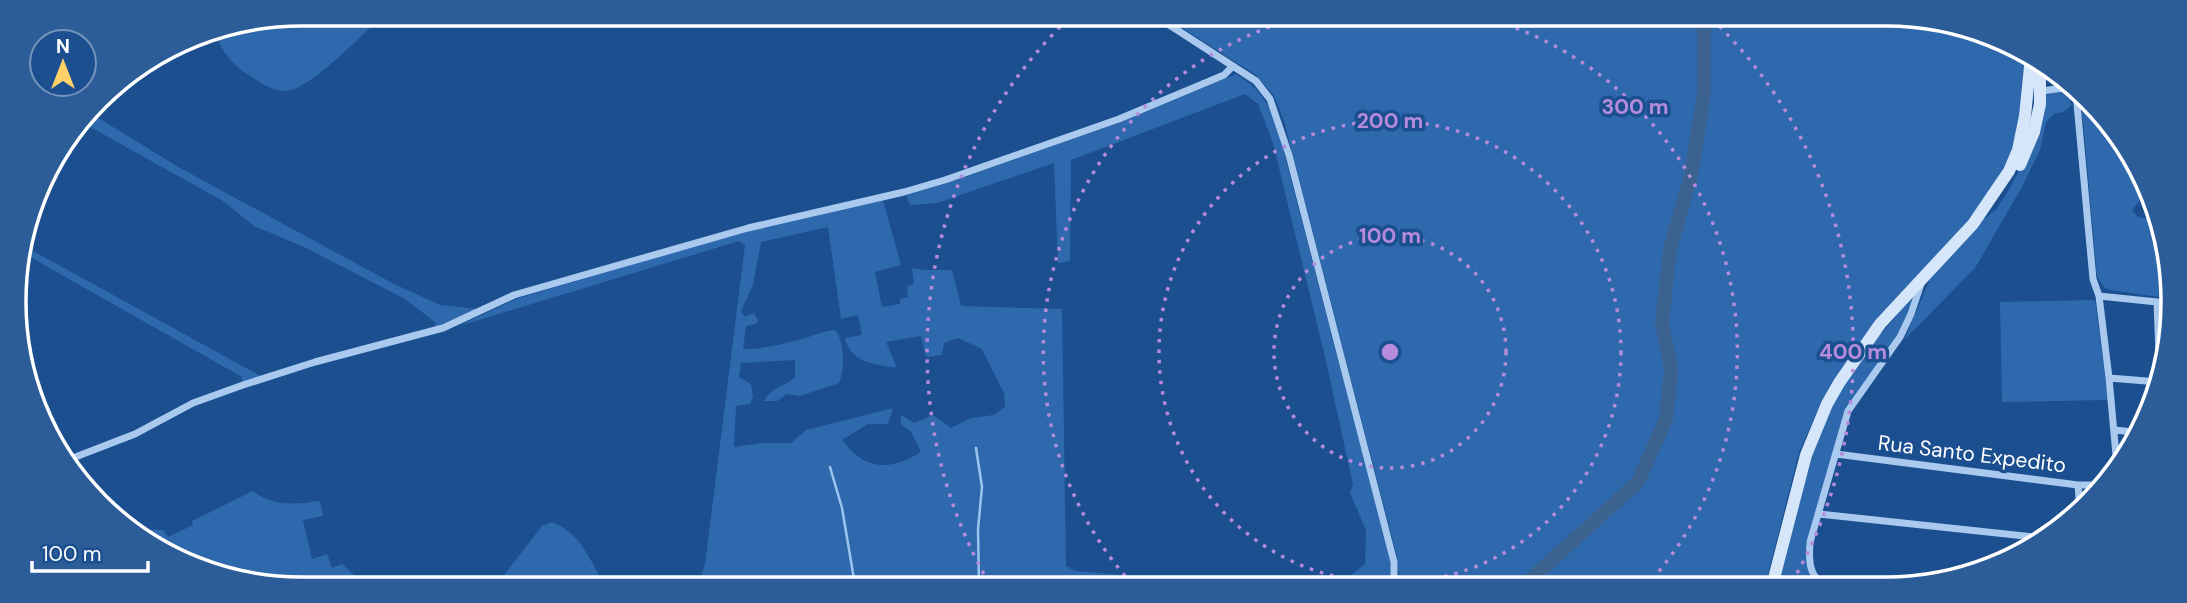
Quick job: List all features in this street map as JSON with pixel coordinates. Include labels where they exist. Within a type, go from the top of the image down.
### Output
[{"type":"main road","points":[[2034,70],[2037,88]]},
{"type":"main road","points":[[1774,577],[1806,455],[1827,404],[1872,334],[1973,224],[2009,171],[2031,118],[2038,73]]},
{"type":"street","points":[[1171,26],[1256,81],[1270,99],[1280,123],[1394,562],[1394,577]]},
{"type":"street","points":[[75,457],[135,434],[193,403],[315,362],[443,328],[514,295],[748,228],[904,192],[957,176],[1119,119],[1224,75],[1233,66]]},
{"type":"street","points":[[2037,88],[2058,87]]},
{"type":"street","points":[[2077,104],[2093,279],[2099,296],[2116,451]]},
{"type":"street","points":[[1815,577],[1808,561],[1810,542],[1848,411],[1900,337],[1922,280]]},
{"type":"street","points":[[2099,296],[2161,302]]},
{"type":"street","points":[[2157,302],[2159,328]]},
{"type":"street","points":[[2109,378],[2149,380]]},
{"type":"street","points":[[2115,430],[2128,431]]},
{"type":"street","name":"Rua Santo Expedito","points":[[1836,454],[2090,485]]},
{"type":"street","points":[[2078,485],[2079,497]]},
{"type":"street","points":[[1819,514],[2028,536]]},
{"type":"shaded area","points":[[372,26],[323,71],[309,81],[286,91],[260,83],[232,61],[218,39],[266,29]]},
{"type":"shaded area","points":[[1179,26],[1886,26],[1957,36],[1991,47],[2026,65],[2013,147],[1984,200],[1823,399],[1799,452],[1767,577],[1399,577],[1397,557],[1284,121],[1274,96],[1256,75]]},
{"type":"shaded area","points":[[1236,74],[1256,89],[1276,122],[1391,563],[1390,577],[1344,577],[1350,576],[1365,564],[1366,530],[1350,493],[1353,485],[1326,361],[1273,143],[1258,104],[1245,94],[1071,160],[1070,261],[1058,263],[1054,163],[937,203],[910,205],[906,195],[1119,123]]},
{"type":"shaded area","points":[[2062,91],[2070,98],[2071,106],[2054,114],[2046,122],[2040,150],[1975,268],[1904,340],[1933,272],[1975,225],[1996,210],[2007,193],[2029,152],[2045,95]]},
{"type":"shaded area","points":[[2082,109],[2104,134],[2124,164],[2140,196],[2141,199],[2132,210],[2138,217],[2148,219],[2158,266],[2158,297],[2110,290],[2104,287],[2097,276]]},
{"type":"shaded area","points":[[97,117],[180,168],[394,284],[440,305],[478,309],[435,327],[435,322],[405,299],[304,247],[254,226],[223,201],[89,127]]},
{"type":"shaded area","points":[[883,200],[901,265],[875,272],[882,307],[900,304],[900,299],[908,297],[907,286],[914,284],[912,268],[952,270],[961,306],[1062,309],[1066,566],[1075,571],[1152,577],[701,577],[705,564],[745,245],[739,241],[459,326],[516,299],[749,230]],"holes":[[[828,227],[841,319],[858,315],[862,335],[845,338],[848,347],[858,358],[872,364],[897,368],[886,342],[921,336],[926,357],[942,355],[944,343],[958,338],[982,349],[1004,393],[1005,407],[994,415],[971,418],[951,428],[933,415],[914,423],[901,415],[901,424],[911,432],[921,452],[888,465],[879,465],[860,458],[842,440],[868,424],[888,424],[893,408],[806,430],[791,443],[761,443],[734,447],[736,406],[750,404],[753,396],[751,384],[739,377],[741,363],[795,360],[795,378],[774,390],[764,401],[777,401],[787,394],[800,396],[839,383],[842,370],[841,341],[835,330],[777,345],[743,349],[746,326],[756,324],[758,320],[754,313],[745,317],[741,311],[753,285],[761,242]]]},
{"type":"shaded area","points":[[32,250],[261,376],[242,383],[242,377],[30,257]]},
{"type":"shaded area","points":[[1911,299],[1913,301],[1898,335],[1845,410],[1806,543],[1807,561],[1812,577],[1779,577],[1798,493],[1812,446],[1838,392],[1878,337]]},
{"type":"shaded area","points":[[2095,300],[2108,400],[2002,402],[2000,302]]},
{"type":"shaded area","points":[[253,491],[276,502],[320,501],[323,516],[303,520],[312,559],[327,554],[332,568],[342,564],[356,577],[283,576],[230,567],[196,556],[148,530],[163,530],[168,537],[193,525],[192,521]]},
{"type":"shaded area","points":[[552,522],[570,533],[589,556],[600,577],[503,577],[542,526]]},
{"type":"waterway","points":[[1533,577],[1638,482],[1666,419],[1671,370],[1662,323],[1670,249],[1691,175],[1704,93],[1704,26]]},
{"type":"waterway","points":[[976,448],[982,487],[978,529],[979,577]]},
{"type":"waterway","points":[[830,467],[842,508],[854,577]]}]
